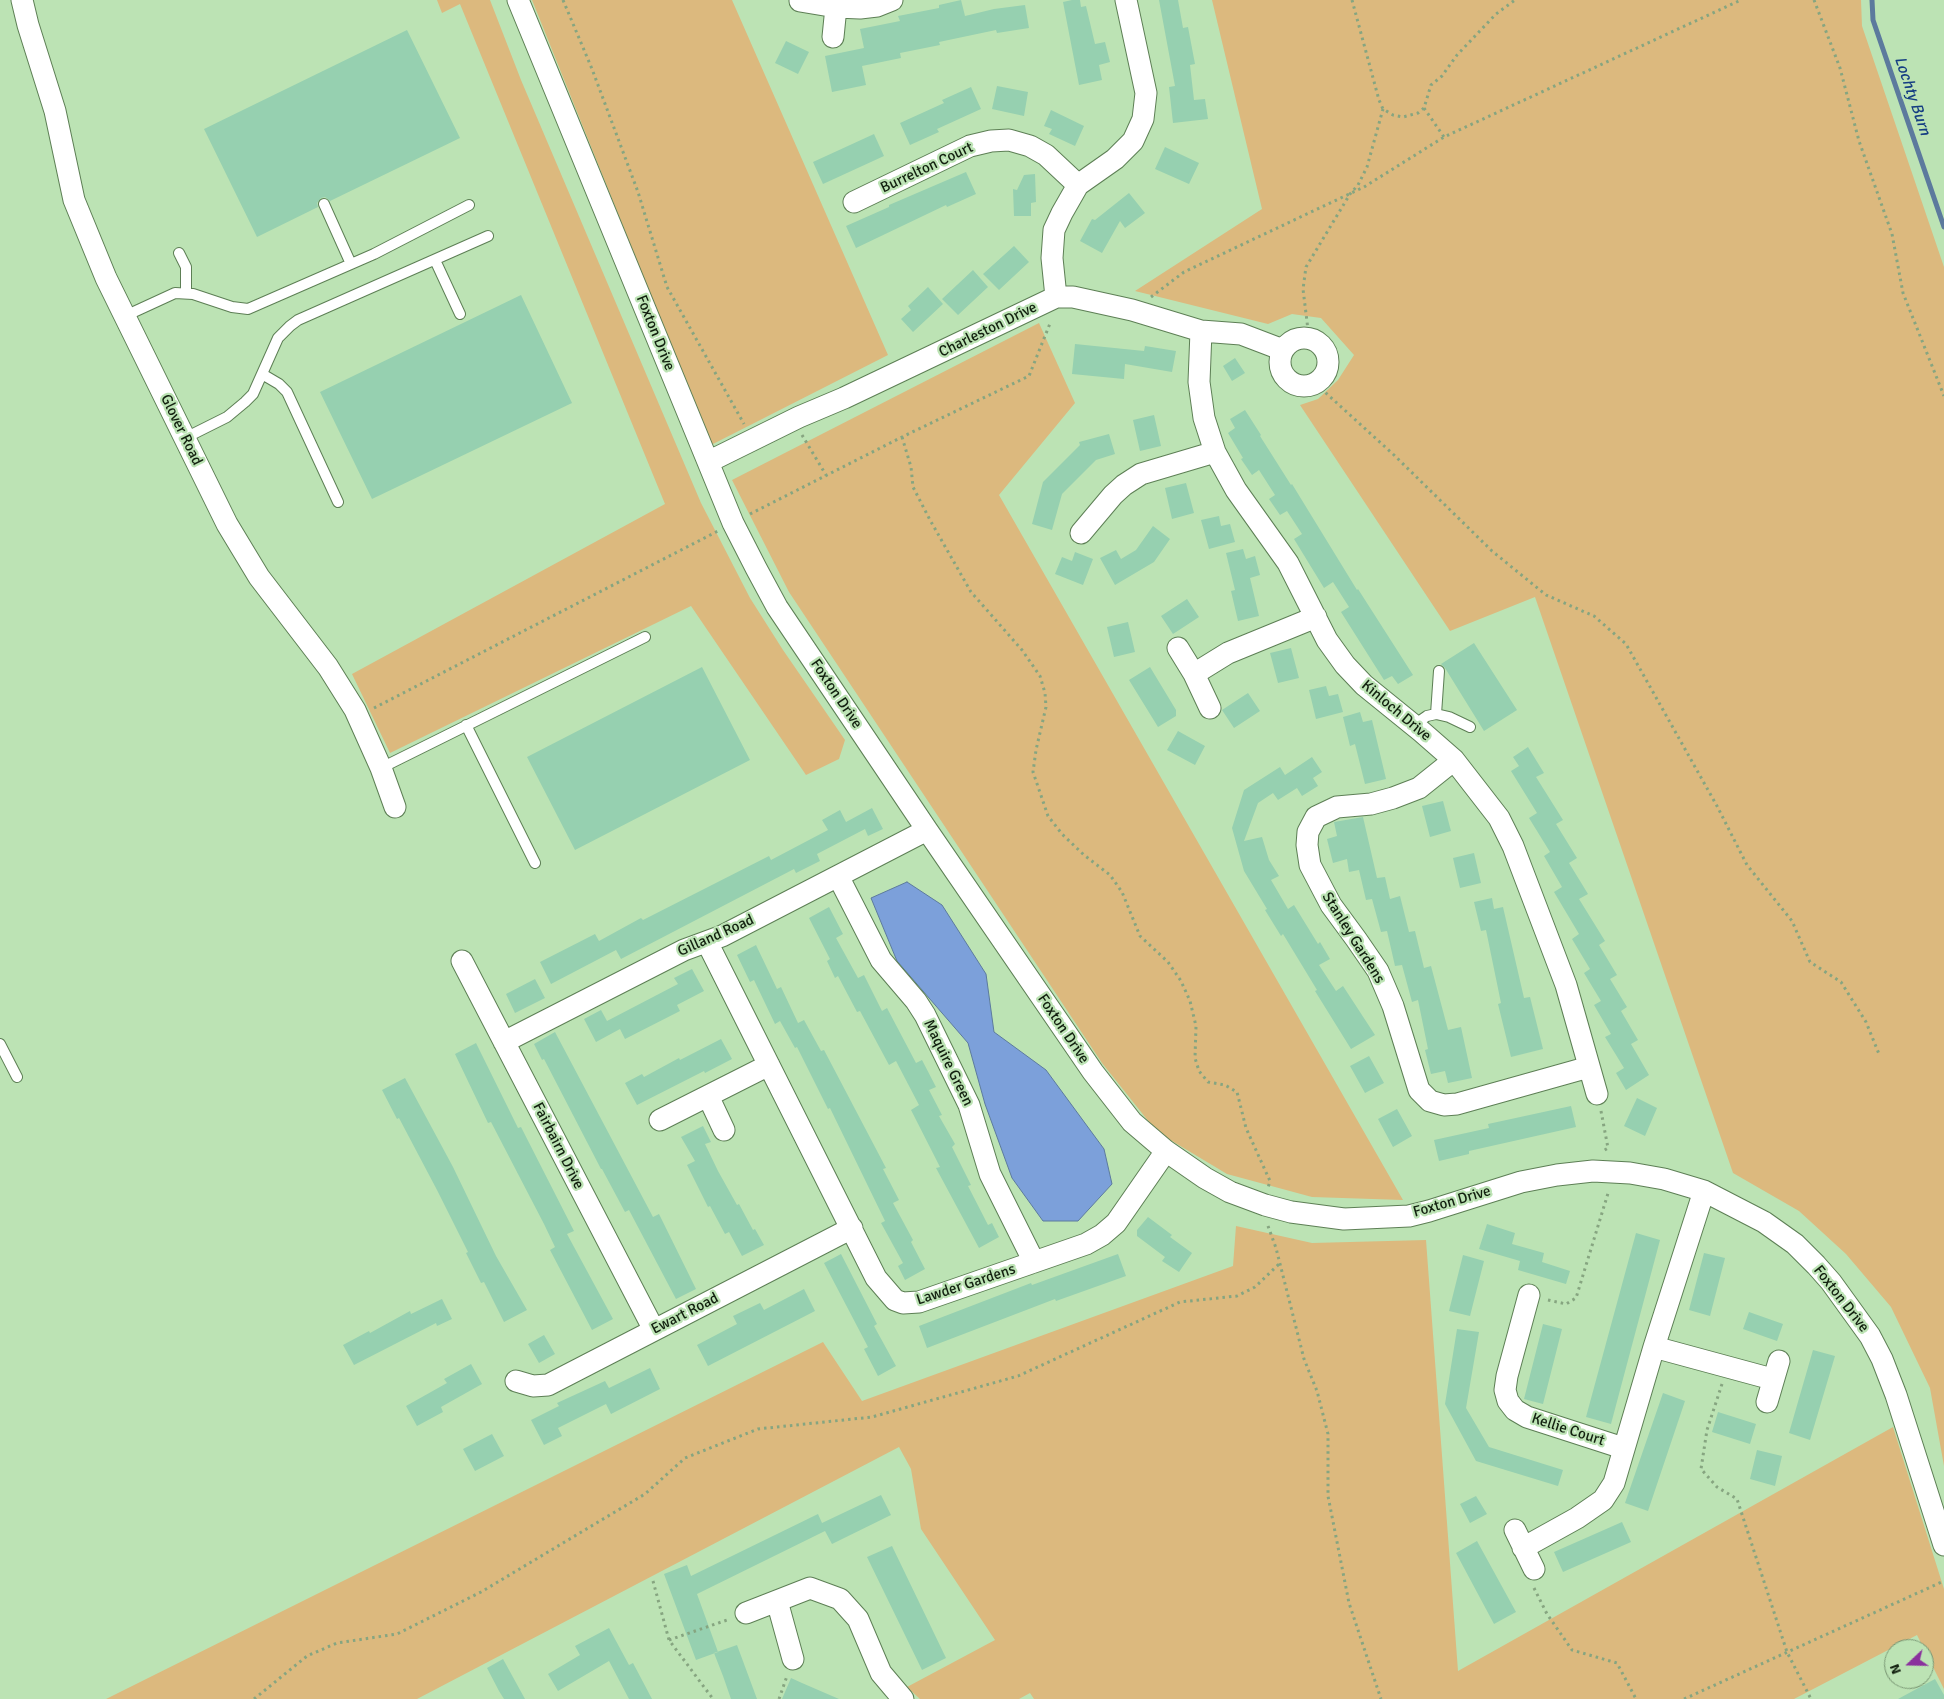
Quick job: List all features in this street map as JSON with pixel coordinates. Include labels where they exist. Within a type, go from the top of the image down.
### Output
[{"type":"street","name":"Glover Road","points":[[12,0],[28,25]]},
{"type":"street","name":"Glover Road","points":[[22,0],[55,111],[74,200],[106,278],[227,524],[259,577],[328,667],[358,716],[381,768],[395,807]]},
{"type":"street","name":"Foxton Drive","points":[[518,0],[733,522],[777,607],[1093,1072],[1132,1122],[1166,1151],[1197,1173],[1230,1192],[1291,1212],[1344,1219],[1409,1216],[1521,1182],[1593,1171],[1630,1173],[1664,1179],[1704,1191],[1764,1222],[1795,1244],[1831,1282],[1854,1311],[1882,1359],[1944,1545]]},
{"type":"street","points":[[800,1],[836,7],[860,8],[877,6],[892,0]]},
{"type":"street","points":[[1056,297],[1052,258],[1054,230],[1062,213],[1078,184],[1116,159],[1133,141],[1143,119],[1146,93],[1126,0]]},
{"type":"street","points":[[833,37],[836,7]]},
{"type":"street","name":"Burrelton Court","points":[[854,202],[970,146],[991,140],[1009,140],[1030,146],[1046,155],[1078,184]]},
{"type":"street","name":"Charleston Drive","points":[[708,462],[792,420],[844,398],[1056,297],[1073,297],[1132,310],[1201,331],[1241,334],[1283,350]]},
{"type":"street","name":"Kinloch Drive","points":[[1201,331],[1199,382],[1204,418],[1215,452],[1236,490],[1288,563],[1327,640],[1345,664],[1364,685],[1454,760],[1498,818],[1513,846],[1566,985],[1597,1094]]},
{"type":"street","points":[[1309,338],[1322,345],[1328,358],[1327,373],[1316,384],[1300,386],[1286,379],[1280,365],[1283,350],[1294,340],[1309,338]]},
{"type":"street","points":[[1081,533],[1112,496],[1124,485],[1141,474],[1215,452]]},
{"type":"street","points":[[1194,674],[1228,653],[1316,617]]},
{"type":"street","points":[[1178,648],[1194,674],[1210,708]]},
{"type":"street","name":"Stanley Gardens","points":[[1454,760],[1419,788],[1371,804],[1337,807],[1316,816],[1308,832],[1307,845],[1310,865],[1331,905],[1378,971],[1393,1006],[1419,1090],[1430,1101],[1444,1106],[1457,1104],[1589,1067]]},
{"type":"street","name":"Gilland Road","points":[[504,1042],[684,950],[722,936],[927,830]]},
{"type":"street","name":"Maquire Green","points":[[838,876],[881,960],[916,1001],[925,1015],[969,1105],[990,1174],[1034,1262]]},
{"type":"street","name":"Lawder Gardens","points":[[707,942],[876,1278],[891,1296],[903,1303],[919,1302],[1086,1244],[1102,1235],[1116,1223],[1166,1151]]},
{"type":"street","name":"Fairbairn Drive","points":[[462,961],[654,1330]]},
{"type":"street","points":[[660,1120],[769,1065]]},
{"type":"street","points":[[708,1096],[724,1130]]},
{"type":"street","name":"Kellie Court","points":[[1534,1569],[1519,1539],[1577,1518],[1603,1500],[1614,1483],[1654,1347],[1704,1191]]},
{"type":"street","name":"Ewart Road","points":[[516,1381],[533,1386],[548,1385],[852,1228]]},
{"type":"street","name":"Kellie Court","points":[[1529,1295],[1507,1376],[1505,1390],[1508,1401],[1515,1410],[1527,1417],[1623,1448]]},
{"type":"street","points":[[1654,1347],[1728,1367],[1776,1370],[1767,1402]]},
{"type":"street","points":[[746,1613],[810,1588],[840,1599],[858,1619],[881,1673],[903,1699]]},
{"type":"street","points":[[777,1601],[793,1659]]},
{"type":"lane","points":[[324,204],[351,264]]},
{"type":"lane","points":[[125,316],[175,293],[193,294],[232,307],[248,309],[351,264],[469,205]]},
{"type":"lane","points":[[185,438],[227,417],[252,394],[278,338],[298,320],[488,236]]},
{"type":"lane","points":[[179,253],[186,268],[186,293]]},
{"type":"lane","points":[[435,260],[460,314]]},
{"type":"lane","points":[[262,374],[279,384],[287,392],[338,502]]},
{"type":"lane","points":[[381,768],[645,637]]},
{"type":"lane","points":[[1436,714],[1439,671]]},
{"type":"lane","points":[[1414,725],[1426,716],[1436,714],[1449,717],[1470,727]]},
{"type":"lane","points":[[466,725],[535,863]]},
{"type":"lane","points":[[2,1052],[17,1077]]},
{"type":"path","points":[[563,0],[592,69],[638,192],[667,287],[753,440]]},
{"type":"path","points":[[1309,338],[1303,289],[1306,267],[1350,194],[1358,185],[1367,167],[1383,109],[1374,86],[1352,0]]},
{"type":"path","points":[[1383,109],[1393,115],[1404,117],[1418,113],[1424,108],[1430,85],[1442,76],[1457,55],[1496,14],[1515,0]]},
{"type":"path","points":[[1132,310],[1184,272],[1364,187],[1444,137],[1741,0]]},
{"type":"path","points":[[1814,0],[1840,68],[1859,141],[1892,234],[1903,293],[1944,396]]},
{"type":"path","points":[[1424,108],[1444,137]]},
{"type":"path","points":[[358,716],[733,522],[1029,376],[1051,320],[1056,297]]},
{"type":"path","points":[[1316,384],[1394,455],[1492,551],[1546,595],[1594,616],[1626,644],[1717,806],[1747,865],[1792,921],[1810,962],[1841,982],[1866,1022],[1879,1054]]},
{"type":"path","points":[[792,420],[826,475]]},
{"type":"path","points":[[902,437],[911,467],[913,487],[971,592],[1022,650],[1040,676],[1045,693],[1046,707],[1033,772],[1048,816],[1062,834],[1084,855],[1110,875],[1122,892],[1140,936],[1168,962],[1181,980],[1190,1001],[1196,1026],[1195,1058],[1200,1071],[1208,1082],[1225,1085],[1237,1092],[1246,1128],[1270,1181],[1265,1205],[1266,1223],[1280,1263],[1304,1359],[1317,1391],[1328,1434],[1328,1496],[1349,1603],[1380,1699]]},
{"type":"path","points":[[1593,1171],[1592,1158],[1608,1148],[1597,1094]]},
{"type":"path","points":[[1529,1295],[1566,1304],[1576,1298],[1611,1183]]},
{"type":"path","points":[[254,1699],[307,1656],[337,1643],[397,1634],[481,1592],[645,1494],[686,1458],[758,1429],[872,1417],[1018,1376],[1180,1302],[1237,1296],[1255,1287],[1280,1263]]},
{"type":"path","points":[[1728,1367],[1707,1430],[1702,1469],[1717,1487],[1737,1499],[1787,1652],[1811,1699]]},
{"type":"path","points":[[1534,1569],[1528,1577],[1547,1614],[1572,1650],[1617,1663],[1636,1699]]},
{"type":"path","points":[[653,1581],[670,1640],[713,1699]]},
{"type":"path","points":[[1684,1699],[1944,1581]]},
{"type":"path","points":[[670,1640],[746,1613]]},
{"type":"path","points":[[779,1699],[793,1659]]},
{"type":"shaded area","points":[[437,0],[490,0],[521,80],[701,503],[750,598],[845,740],[839,759],[806,775],[691,606],[390,753],[352,674],[665,504],[460,4],[442,13]]},
{"type":"shaded area","points":[[532,0],[732,0],[888,355],[711,445]]},
{"type":"shaded area","points":[[1212,0],[1861,0],[1862,26],[1944,267],[1944,1466],[1930,1388],[1891,1307],[1846,1254],[1799,1211],[1733,1173],[1535,597],[1450,631],[1300,405],[1318,399],[1338,380],[1354,355],[1321,318],[1292,314],[1268,324],[1135,291],[1262,209]]},
{"type":"shaded area","points":[[1039,323],[1075,403],[999,495],[1403,1200],[1312,1197],[1227,1174],[1157,1132],[1102,1063],[789,592],[732,480]]},
{"type":"shaded area","points":[[1236,1226],[1312,1243],[1426,1240],[1458,1671],[1893,1427],[1944,1589],[1944,1689],[1934,1669],[1934,1639],[1919,1639],[1917,1635],[1909,1639],[1884,1639],[1884,1652],[1794,1699],[1034,1699],[1030,1693],[1019,1699],[920,1699],[907,1687],[995,1640],[921,1529],[911,1469],[899,1447],[417,1699],[106,1699],[823,1342],[862,1401],[1233,1266]]},
{"type":"water","points":[[907,882],[942,905],[986,974],[994,1032],[1046,1070],[1104,1149],[1112,1184],[1078,1221],[1043,1221],[1012,1178],[985,1104],[968,1043],[897,961],[871,898]]},
{"type":"building","points":[[961,0],[965,16],[994,9],[1025,5],[1029,28],[997,33],[996,30],[939,42],[940,45],[900,53],[901,58],[862,66],[866,85],[832,92],[825,56],[864,48],[860,29],[900,21],[898,16],[939,8],[939,5]]},
{"type":"building","points":[[1080,0],[1081,7],[1086,6],[1095,44],[1105,42],[1110,62],[1099,65],[1102,80],[1079,85],[1063,2]]},
{"type":"building","points":[[1159,0],[1178,0],[1183,28],[1188,27],[1195,64],[1190,65],[1194,100],[1205,99],[1208,119],[1173,123],[1169,87],[1175,86]]},
{"type":"building","points":[[407,30],[460,138],[330,201],[325,197],[321,198],[317,203],[318,207],[257,237],[204,129]]},
{"type":"building","points":[[786,41],[809,52],[798,74],[775,63]]},
{"type":"building","points":[[997,86],[1028,92],[1024,116],[992,109]]},
{"type":"building","points":[[971,87],[981,109],[937,129],[939,132],[910,145],[900,123],[944,103],[942,100]]},
{"type":"building","points":[[1051,110],[1084,126],[1075,146],[1049,134],[1052,129],[1044,126]]},
{"type":"building","points":[[874,134],[884,156],[823,184],[813,162]]},
{"type":"building","points":[[1165,147],[1199,163],[1189,184],[1155,169]]},
{"type":"building","points":[[966,172],[976,194],[947,207],[946,205],[856,248],[846,226],[889,207],[889,205]]},
{"type":"building","points":[[1035,174],[1036,202],[1031,203],[1031,216],[1014,216],[1013,189],[1017,190],[1024,175]]},
{"type":"building","points":[[1129,193],[1145,213],[1125,228],[1120,221],[1102,253],[1080,241],[1092,219],[1095,220]]},
{"type":"building","points":[[1014,246],[1029,262],[999,290],[983,274]]},
{"type":"building","points":[[973,270],[988,287],[958,315],[942,299]]},
{"type":"building","points":[[928,287],[943,304],[913,332],[901,319],[911,310],[908,306]]},
{"type":"building","points":[[521,295],[572,403],[372,499],[320,392]]},
{"type":"building","points":[[1075,344],[1144,351],[1145,346],[1176,351],[1172,372],[1125,364],[1124,379],[1072,374]]},
{"type":"building","points":[[1235,358],[1245,373],[1232,381],[1223,366]]},
{"type":"building","points":[[1245,410],[1357,590],[1413,675],[1398,684],[1392,676],[1384,680],[1341,612],[1349,607],[1333,582],[1324,588],[1294,539],[1302,534],[1287,511],[1280,515],[1269,499],[1275,495],[1259,470],[1252,475],[1241,459],[1243,458],[1228,433],[1235,428],[1230,419]]},
{"type":"building","points":[[1154,415],[1161,446],[1140,451],[1133,420]]},
{"type":"building","points":[[1109,434],[1115,454],[1096,460],[1062,494],[1052,530],[1032,524],[1043,482],[1080,445],[1079,442]]},
{"type":"building","points":[[1186,483],[1194,513],[1172,519],[1165,488]]},
{"type":"building","points":[[1219,516],[1221,526],[1230,524],[1235,542],[1209,549],[1201,520]]},
{"type":"building","points":[[1153,526],[1170,539],[1154,562],[1115,585],[1100,558],[1116,550],[1121,559],[1136,550]]},
{"type":"building","points":[[1243,549],[1246,559],[1255,556],[1260,575],[1250,578],[1259,616],[1238,621],[1231,591],[1235,590],[1226,553]]},
{"type":"building","points":[[1075,552],[1093,559],[1083,585],[1055,574],[1062,557],[1072,561]]},
{"type":"building","points":[[1187,599],[1199,617],[1173,634],[1161,616]]},
{"type":"building","points":[[1128,622],[1135,652],[1114,657],[1107,627]]},
{"type":"building","points":[[1474,643],[1517,710],[1484,731],[1441,664]]},
{"type":"building","points":[[1291,648],[1299,678],[1278,683],[1270,653]]},
{"type":"building","points":[[702,667],[750,760],[575,850],[527,757]]},
{"type":"building","points":[[1150,667],[1176,710],[1176,716],[1158,727],[1129,680]]},
{"type":"building","points":[[1326,686],[1329,696],[1338,694],[1343,712],[1316,719],[1309,690]]},
{"type":"building","points":[[1248,693],[1260,711],[1234,728],[1222,710]]},
{"type":"building","points":[[1360,712],[1363,722],[1372,720],[1386,779],[1365,784],[1355,744],[1350,746],[1343,717]]},
{"type":"building","points":[[1178,731],[1205,746],[1195,765],[1167,750]]},
{"type":"building","points":[[1528,747],[1544,773],[1536,777],[1563,820],[1556,824],[1577,858],[1569,863],[1588,894],[1579,899],[1605,941],[1599,945],[1617,975],[1610,979],[1627,1007],[1621,1011],[1638,1040],[1631,1044],[1649,1075],[1626,1090],[1616,1073],[1624,1068],[1605,1037],[1611,1034],[1594,1005],[1601,1001],[1584,973],[1590,969],[1572,939],[1579,934],[1554,892],[1562,887],[1544,856],[1550,852],[1529,818],[1537,813],[1511,771],[1519,766],[1513,757]]},
{"type":"building","points":[[1312,757],[1322,772],[1313,778],[1318,786],[1302,796],[1297,788],[1278,800],[1273,793],[1258,803],[1244,841],[1262,837],[1269,860],[1279,876],[1271,880],[1288,909],[1294,905],[1318,944],[1320,942],[1330,959],[1319,965],[1336,991],[1343,986],[1375,1035],[1351,1049],[1283,934],[1281,936],[1265,910],[1267,909],[1244,871],[1232,828],[1244,790],[1280,767],[1285,775]]},
{"type":"building","points":[[1443,801],[1451,831],[1430,837],[1422,806]]},
{"type":"building","points":[[872,808],[883,829],[868,836],[865,829],[817,854],[820,861],[796,873],[794,869],[621,959],[616,950],[551,984],[540,962],[595,934],[599,941],[641,918],[643,920],[769,856],[771,860],[828,830],[822,820],[840,810],[846,822]]},
{"type":"building","points":[[1363,817],[1377,878],[1385,877],[1390,899],[1400,896],[1409,932],[1415,931],[1424,968],[1431,966],[1448,1030],[1461,1027],[1472,1078],[1448,1083],[1445,1071],[1431,1074],[1425,1050],[1428,1049],[1418,1000],[1412,1002],[1402,965],[1395,966],[1387,931],[1381,932],[1372,899],[1366,900],[1359,870],[1349,872],[1347,859],[1333,863],[1327,839],[1337,836],[1334,822]]},
{"type":"building","points":[[1474,853],[1481,883],[1460,888],[1453,858]]},
{"type":"building","points":[[1492,898],[1494,909],[1503,907],[1524,998],[1530,997],[1543,1049],[1511,1057],[1498,1004],[1501,1003],[1486,930],[1481,931],[1474,902]]},
{"type":"building","points":[[829,907],[843,934],[836,938],[858,978],[864,975],[882,1011],[887,1008],[916,1063],[922,1060],[936,1087],[929,1090],[942,1115],[939,1116],[955,1144],[952,1147],[971,1185],[968,1186],[988,1225],[992,1223],[999,1237],[979,1248],[936,1168],[940,1167],[911,1110],[919,1105],[896,1061],[889,1065],[860,1011],[857,1012],[838,976],[835,978],[827,961],[830,959],[809,918]]},
{"type":"building","points":[[756,945],[777,989],[781,987],[798,1023],[804,1020],[821,1051],[824,1050],[886,1168],[883,1169],[899,1200],[893,1203],[913,1240],[911,1242],[925,1269],[905,1280],[898,1266],[903,1263],[881,1223],[885,1221],[830,1108],[828,1109],[797,1047],[795,1048],[780,1021],[775,1024],[754,980],[750,982],[737,955]]},
{"type":"building","points":[[692,969],[704,991],[677,1005],[680,1011],[625,1039],[620,1029],[596,1042],[584,1019],[601,1010],[607,1021],[678,984],[674,978]]},
{"type":"building","points":[[535,979],[545,998],[515,1013],[506,994]]},
{"type":"building","points":[[555,1032],[653,1217],[659,1214],[696,1289],[676,1299],[629,1210],[625,1212],[601,1169],[544,1059],[542,1060],[534,1044]]},
{"type":"building","points":[[721,1039],[732,1059],[637,1105],[625,1083],[642,1074],[644,1077],[679,1058],[680,1060]]},
{"type":"building","points":[[476,1043],[518,1128],[521,1127],[574,1231],[567,1234],[613,1319],[592,1330],[550,1250],[555,1247],[544,1224],[491,1122],[488,1123],[455,1054]]},
{"type":"building","points":[[1369,1056],[1384,1083],[1365,1093],[1350,1066]]},
{"type":"building","points":[[405,1078],[453,1167],[496,1256],[527,1310],[504,1322],[484,1282],[481,1283],[466,1253],[468,1252],[437,1190],[382,1090]]},
{"type":"building","points":[[1637,1098],[1657,1108],[1645,1136],[1624,1126]]},
{"type":"building","points":[[1571,1106],[1576,1127],[1469,1151],[1469,1154],[1439,1161],[1434,1140],[1489,1128],[1488,1124]]},
{"type":"building","points":[[1397,1109],[1412,1136],[1393,1147],[1378,1119]]},
{"type":"building","points":[[703,1126],[711,1142],[705,1144],[718,1171],[737,1205],[739,1204],[753,1230],[755,1229],[764,1245],[742,1256],[729,1232],[725,1234],[710,1206],[708,1207],[687,1165],[695,1161],[681,1137]]},
{"type":"building","points":[[1148,1217],[1172,1235],[1170,1237],[1192,1253],[1179,1272],[1162,1261],[1165,1257],[1137,1236],[1137,1230]]},
{"type":"building","points":[[1487,1224],[1515,1233],[1512,1244],[1544,1253],[1542,1262],[1570,1271],[1566,1284],[1518,1270],[1520,1261],[1479,1249]]},
{"type":"building","points":[[1636,1233],[1660,1240],[1611,1424],[1586,1417]]},
{"type":"building","points":[[1704,1253],[1725,1258],[1710,1316],[1689,1310]]},
{"type":"building","points":[[841,1254],[877,1324],[874,1326],[896,1366],[878,1376],[864,1349],[868,1347],[824,1263]]},
{"type":"building","points":[[1118,1254],[1126,1276],[1056,1301],[1055,1299],[927,1348],[919,1326],[1031,1283],[1032,1285]]},
{"type":"building","points":[[1463,1255],[1484,1261],[1470,1316],[1449,1311]]},
{"type":"building","points":[[804,1289],[815,1311],[708,1366],[697,1345],[737,1324],[733,1316],[760,1303],[764,1310]]},
{"type":"building","points":[[442,1299],[452,1319],[437,1326],[436,1323],[354,1365],[343,1345],[369,1331],[370,1333],[410,1311],[411,1314]]},
{"type":"building","points":[[1749,1312],[1783,1324],[1777,1341],[1743,1329]]},
{"type":"building","points":[[1543,1324],[1562,1329],[1543,1404],[1524,1399]]},
{"type":"building","points":[[1457,1329],[1479,1332],[1466,1408],[1489,1447],[1563,1470],[1558,1486],[1476,1461],[1445,1404]]},
{"type":"building","points":[[544,1335],[555,1354],[539,1363],[528,1344]]},
{"type":"building","points":[[1813,1350],[1835,1356],[1810,1440],[1789,1433]]},
{"type":"building","points":[[471,1364],[482,1384],[441,1407],[443,1412],[417,1426],[406,1406],[447,1383],[444,1379]]},
{"type":"building","points":[[650,1368],[660,1389],[611,1414],[606,1404],[558,1428],[562,1436],[544,1445],[531,1420],[559,1406],[557,1403],[605,1381],[609,1388]]},
{"type":"building","points":[[1663,1393],[1685,1401],[1648,1511],[1625,1503]]},
{"type":"building","points":[[1718,1412],[1756,1424],[1750,1444],[1712,1432]]},
{"type":"building","points":[[492,1434],[504,1456],[475,1471],[463,1449]]},
{"type":"building","points":[[1757,1450],[1782,1456],[1775,1486],[1750,1479]]},
{"type":"building","points":[[881,1495],[891,1515],[832,1544],[825,1531],[697,1594],[718,1652],[696,1660],[664,1574],[687,1565],[691,1576],[818,1514],[822,1523]]},
{"type":"building","points":[[1476,1496],[1487,1514],[1470,1523],[1460,1504]]},
{"type":"building","points":[[1622,1522],[1631,1542],[1563,1572],[1554,1552]]},
{"type":"building","points":[[1477,1541],[1516,1612],[1494,1624],[1456,1553]]},
{"type":"building","points":[[892,1546],[946,1658],[922,1670],[867,1557]]},
{"type":"building","points":[[609,1628],[629,1665],[633,1663],[652,1699],[629,1699],[609,1661],[558,1691],[548,1674],[580,1655],[575,1646]]},
{"type":"building","points":[[737,1645],[757,1699],[731,1699],[714,1653]]},
{"type":"building","points":[[503,1659],[525,1699],[504,1699],[499,1691],[487,1668]]},
{"type":"building","points":[[791,1678],[802,1683],[839,1699],[782,1699]]},
{"type":"building","points":[[1934,1680],[1944,1695],[1944,1699],[1898,1699],[1916,1689],[1934,1689]]},
{"type":"waterway","name":"Lochty Burn","points":[[1872,0],[1873,20],[1944,227]]}]
